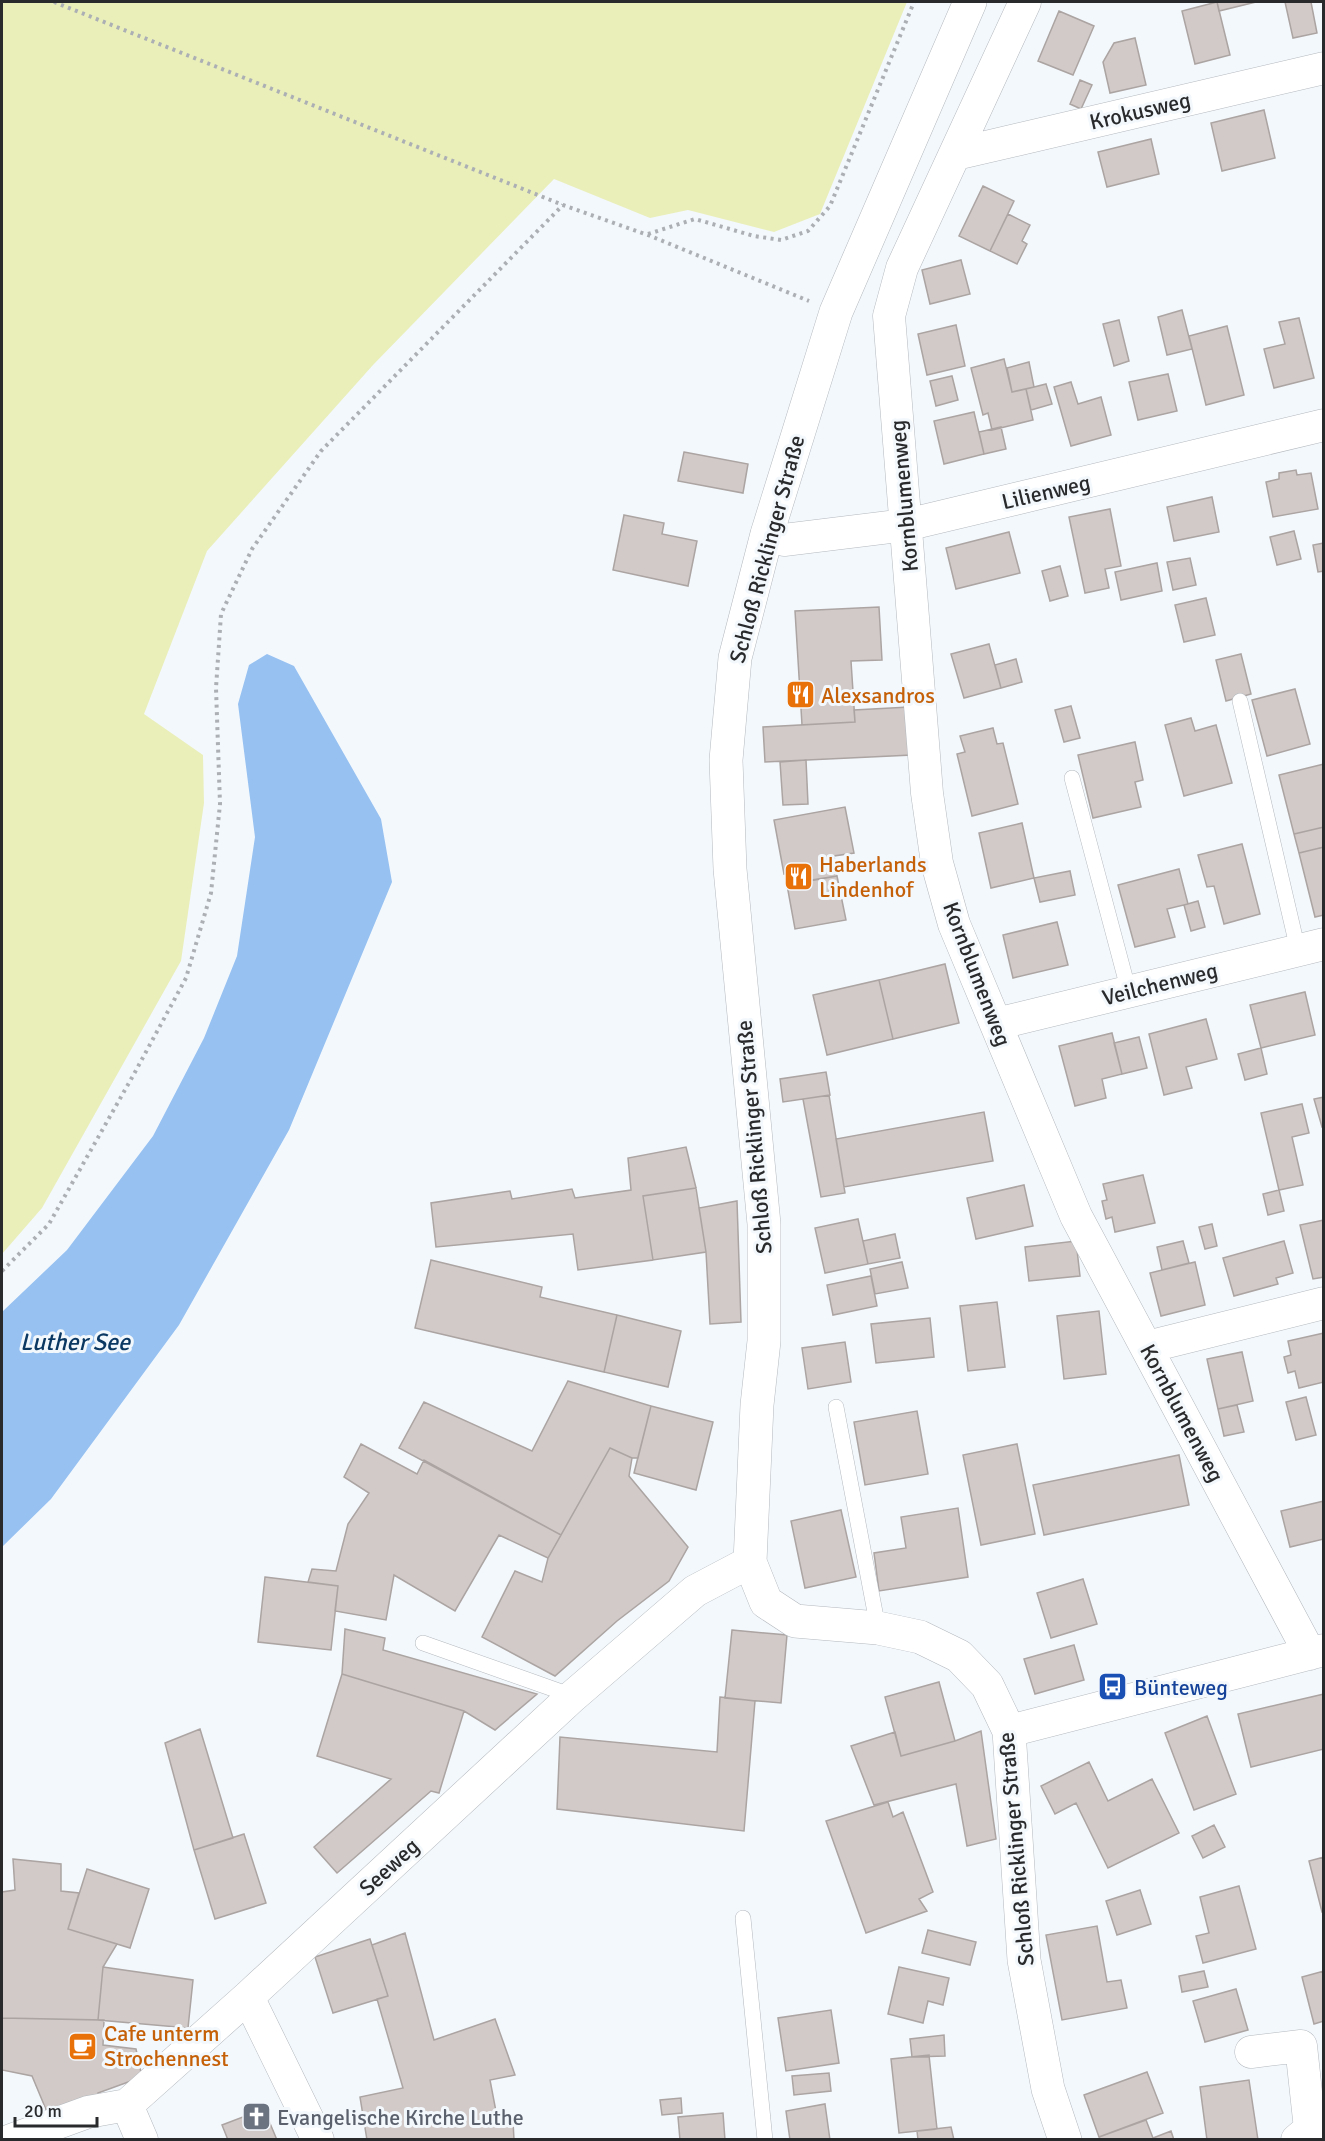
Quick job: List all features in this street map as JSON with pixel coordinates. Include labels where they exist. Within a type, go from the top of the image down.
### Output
[{"type":"street","name":"Schloß Ricklinger Straße","points":[[970,2],[836,312],[767,534],[735,658],[726,760],[730,869],[764,1224],[764,1341],[757,1405],[750,1562],[766,1602],[795,1621],[878,1628],[920,1637],[959,1656],[987,1685],[1009,1731],[1024,1960],[1048,2089],[1065,2139]]},
{"type":"street","name":"Kornblumenweg","points":[[1026,2],[903,268],[889,316],[927,793],[937,863],[954,924],[1076,1215],[1317,1652]]},
{"type":"street","name":"Krokusweg","points":[[956,154],[1323,68]]},
{"type":"street","name":"Lilienweg","points":[[767,534],[784,540],[906,525],[1323,425]]},
{"type":"street","name":"Veilchenweg","points":[[996,1024],[1311,947]]},
{"type":"street","points":[[1147,1347],[1323,1304]]},
{"type":"street","name":"Seeweg","points":[[127,2105],[248,1997],[573,1696],[695,1591],[750,1562]]},
{"type":"street","points":[[1009,1731],[1317,1652]]},
{"type":"street","points":[[248,1997],[318,2139]]},
{"type":"street","points":[[1251,2052],[1301,2046],[1310,2129],[1297,2139]]},
{"type":"street","points":[[11,2139],[88,2112],[127,2105],[142,2139]]},
{"type":"lane","points":[[1240,701],[1311,947]]},
{"type":"lane","points":[[1072,778],[1129,992]]},
{"type":"lane","points":[[836,1407],[878,1628]]},
{"type":"lane","points":[[423,1643],[573,1696]]},
{"type":"lane","points":[[743,1918],[765,2139]]},
{"type":"path","points":[[54,2],[563,206],[648,235],[836,312]]},
{"type":"path","points":[[648,235],[695,219],[754,236],[781,240],[808,231],[830,206],[914,2]]},
{"type":"path","points":[[2,1271],[48,1224],[186,978],[211,893],[220,804],[216,688],[221,614],[252,549],[321,451],[563,206]]},
{"type":"green space","points":[[2,2],[907,2],[820,214],[774,232],[688,210],[650,218],[554,179],[373,365],[207,551],[144,714],[203,755],[204,803],[181,961],[42,1208],[2,1254]]},
{"type":"water","name":"Luther See","points":[[267,654],[294,666],[381,819],[392,882],[289,1130],[179,1325],[51,1499],[2,1547],[2,1312],[67,1250],[153,1136],[204,1038],[237,956],[255,837],[238,704],[249,665]]},
{"type":"building","points":[[1217,2],[1230,55],[1195,64],[1182,11]]},
{"type":"building","points":[[1217,2],[1256,2],[1219,11]]},
{"type":"building","points":[[1285,2],[1311,2],[1317,33],[1293,38]]},
{"type":"building","points":[[1059,11],[1094,26],[1073,75],[1038,61]]},
{"type":"building","points":[[1135,38],[1146,85],[1110,93],[1103,62],[1114,43]]},
{"type":"building","points":[[1080,80],[1092,85],[1081,109],[1070,104]]},
{"type":"building","points":[[1264,110],[1275,158],[1222,171],[1211,123]]},
{"type":"building","points":[[1151,139],[1159,174],[1107,187],[1098,152]]},
{"type":"building","points":[[983,186],[1014,201],[990,251],[959,236]]},
{"type":"building","points":[[1008,214],[1030,225],[1022,241],[1027,244],[1017,264],[990,251]]},
{"type":"building","points":[[961,260],[970,294],[930,304],[922,270]]},
{"type":"building","points":[[1182,310],[1192,349],[1167,355],[1158,317]]},
{"type":"building","points":[[1299,318],[1314,378],[1274,388],[1264,349],[1285,344],[1279,322]]},
{"type":"building","points":[[1119,320],[1129,361],[1114,366],[1103,324]]},
{"type":"building","points":[[956,325],[965,366],[927,375],[918,334]]},
{"type":"building","points":[[1227,326],[1244,395],[1206,405],[1189,336]]},
{"type":"building","points":[[1004,359],[1012,392],[1026,389],[1033,420],[992,430],[988,413],[983,415],[971,368]]},
{"type":"building","points":[[1029,362],[1034,387],[1012,392],[1007,368]]},
{"type":"building","points":[[1168,374],[1177,411],[1138,420],[1129,382]]},
{"type":"building","points":[[952,376],[958,400],[936,406],[930,381]]},
{"type":"building","points":[[1071,382],[1078,404],[1101,397],[1111,435],[1071,446],[1054,387]]},
{"type":"building","points":[[1046,384],[1052,404],[1031,410],[1026,389]]},
{"type":"building","points":[[974,412],[984,454],[944,464],[934,421]]},
{"type":"building","points":[[1001,427],[1006,449],[984,454],[979,432]]},
{"type":"building","points":[[684,452],[748,464],[743,493],[678,481]]},
{"type":"building","points":[[1296,470],[1297,475],[1311,473],[1318,509],[1273,517],[1266,482],[1279,479],[1279,473]]},
{"type":"building","points":[[1212,497],[1219,532],[1174,541],[1167,507]]},
{"type":"building","points":[[1110,509],[1121,566],[1105,569],[1109,588],[1085,593],[1069,517]]},
{"type":"building","points":[[624,515],[664,523],[662,534],[697,541],[688,586],[613,570]]},
{"type":"building","points":[[1294,531],[1301,559],[1277,565],[1270,537]]},
{"type":"building","points":[[1009,532],[1020,573],[956,589],[946,548]]},
{"type":"building","points":[[1324,543],[1324,571],[1318,572],[1313,545]]},
{"type":"building","points":[[1190,558],[1196,585],[1173,590],[1167,562]]},
{"type":"building","points":[[1157,563],[1162,591],[1121,600],[1115,572]]},
{"type":"building","points":[[1060,566],[1068,596],[1050,601],[1042,571]]},
{"type":"building","points":[[1206,598],[1215,635],[1184,642],[1175,605]]},
{"type":"building","points":[[879,607],[882,660],[851,661],[855,722],[802,725],[795,611]]},
{"type":"building","points":[[989,644],[1001,688],[964,698],[951,654]]},
{"type":"building","points":[[1241,654],[1251,694],[1226,701],[1216,660]]},
{"type":"building","points":[[1016,659],[1022,682],[1001,688],[995,665]]},
{"type":"building","points":[[1295,689],[1310,744],[1267,756],[1252,700]]},
{"type":"building","points":[[1071,706],[1080,738],[1064,742],[1055,710]]},
{"type":"building","points":[[909,707],[912,755],[765,762],[763,727],[855,722],[854,710]]},
{"type":"building","points":[[1191,718],[1195,731],[1216,725],[1232,783],[1184,796],[1165,725]]},
{"type":"building","points":[[993,728],[997,744],[1003,743],[1018,804],[972,816],[957,754],[965,752],[960,736]]},
{"type":"building","points":[[1135,742],[1143,780],[1135,782],[1141,807],[1093,818],[1078,755]]},
{"type":"building","points":[[806,760],[808,804],[783,805],[780,762]]},
{"type":"building","points":[[1324,764],[1324,827],[1294,834],[1279,775]]},
{"type":"building","points":[[845,807],[854,853],[834,856],[837,876],[799,882],[797,871],[784,874],[774,820]]},
{"type":"building","points":[[1022,823],[1034,878],[991,888],[979,833]]},
{"type":"building","points":[[1324,827],[1324,847],[1299,853],[1294,834]]},
{"type":"building","points":[[1242,844],[1260,914],[1224,924],[1214,886],[1207,887],[1198,855]]},
{"type":"building","points":[[1324,847],[1324,915],[1315,917],[1299,853]]},
{"type":"building","points":[[1179,869],[1188,904],[1167,909],[1175,937],[1135,947],[1118,885]]},
{"type":"building","points":[[1070,871],[1075,895],[1040,902],[1034,878]]},
{"type":"building","points":[[837,876],[846,920],[795,929],[787,885]]},
{"type":"building","points":[[1198,901],[1205,927],[1191,931],[1184,905]]},
{"type":"building","points":[[1057,922],[1068,965],[1013,978],[1003,935]]},
{"type":"building","points":[[945,964],[959,1023],[893,1039],[879,980]]},
{"type":"building","points":[[879,980],[893,1039],[827,1055],[813,995]]},
{"type":"building","points":[[1305,992],[1315,1035],[1261,1048],[1250,1005]]},
{"type":"building","points":[[1206,1019],[1217,1059],[1186,1067],[1192,1088],[1164,1095],[1149,1034]]},
{"type":"building","points":[[1112,1033],[1122,1074],[1102,1079],[1106,1098],[1075,1106],[1059,1046]]},
{"type":"building","points":[[1139,1037],[1147,1068],[1122,1074],[1114,1043]]},
{"type":"building","points":[[1261,1048],[1267,1074],[1245,1080],[1238,1054]]},
{"type":"building","points":[[826,1072],[830,1095],[783,1102],[780,1079]]},
{"type":"building","points":[[829,1095],[845,1193],[821,1197],[803,1099]]},
{"type":"building","points":[[1324,1097],[1324,1126],[1322,1127],[1314,1099]]},
{"type":"building","points":[[1302,1104],[1309,1133],[1292,1137],[1303,1185],[1279,1190],[1261,1113]]},
{"type":"building","points":[[984,1112],[993,1161],[844,1187],[836,1139]]},
{"type":"building","points":[[686,1147],[696,1188],[643,1196],[653,1260],[578,1270],[573,1234],[436,1247],[431,1203],[510,1191],[512,1199],[572,1189],[575,1198],[631,1190],[628,1158]]},
{"type":"building","points":[[1143,1175],[1155,1223],[1115,1232],[1112,1217],[1106,1219],[1102,1201],[1107,1200],[1103,1184]]},
{"type":"building","points":[[1024,1185],[1033,1226],[976,1239],[967,1198]]},
{"type":"building","points":[[696,1188],[706,1252],[653,1260],[643,1196]]},
{"type":"building","points":[[1279,1190],[1284,1211],[1268,1215],[1263,1194]]},
{"type":"building","points":[[737,1201],[741,1322],[710,1324],[706,1252],[699,1208]]},
{"type":"building","points":[[858,1219],[868,1264],[825,1273],[815,1228]]},
{"type":"building","points":[[1324,1220],[1324,1277],[1313,1279],[1300,1225]]},
{"type":"building","points":[[1212,1224],[1217,1246],[1205,1249],[1199,1227]]},
{"type":"building","points":[[895,1234],[900,1258],[868,1264],[863,1241]]},
{"type":"building","points":[[1076,1241],[1080,1276],[1029,1281],[1025,1247]]},
{"type":"building","points":[[1183,1241],[1189,1263],[1162,1270],[1157,1247]]},
{"type":"building","points":[[1284,1241],[1293,1273],[1276,1278],[1278,1284],[1234,1296],[1223,1258]]},
{"type":"building","points":[[431,1260],[542,1287],[540,1297],[617,1315],[604,1372],[415,1328]]},
{"type":"building","points":[[902,1262],[908,1288],[875,1294],[870,1269]]},
{"type":"building","points":[[1195,1262],[1205,1305],[1161,1316],[1150,1273]]},
{"type":"building","points":[[871,1276],[877,1306],[833,1315],[827,1285]]},
{"type":"building","points":[[997,1302],[1005,1367],[968,1371],[960,1306]]},
{"type":"building","points":[[1099,1311],[1106,1374],[1064,1379],[1057,1316]]},
{"type":"building","points":[[617,1315],[681,1331],[668,1387],[604,1372]]},
{"type":"building","points":[[930,1318],[934,1357],[876,1363],[871,1324]]},
{"type":"building","points":[[1324,1333],[1324,1382],[1299,1388],[1295,1371],[1288,1373],[1284,1357],[1291,1355],[1288,1341]]},
{"type":"building","points":[[845,1342],[851,1382],[808,1389],[802,1348]]},
{"type":"building","points":[[1242,1352],[1253,1401],[1218,1409],[1207,1359]]},
{"type":"building","points":[[568,1381],[651,1406],[638,1458],[632,1458],[610,1448],[561,1535],[399,1448],[424,1402],[532,1451]]},
{"type":"building","points":[[1306,1397],[1316,1435],[1296,1440],[1286,1402]]},
{"type":"building","points":[[1237,1405],[1244,1432],[1224,1436],[1218,1409]]},
{"type":"building","points":[[651,1406],[713,1422],[696,1490],[634,1473]]},
{"type":"building","points":[[917,1411],[928,1474],[865,1485],[854,1422]]},
{"type":"building","points":[[361,1444],[417,1474],[424,1460],[561,1535],[548,1558],[499,1535],[455,1611],[394,1575],[386,1620],[335,1611],[338,1586],[308,1582],[312,1569],[336,1571],[348,1524],[369,1493],[344,1477]]},
{"type":"building","points":[[1017,1444],[1035,1534],[981,1545],[963,1455]]},
{"type":"building","points":[[610,1448],[632,1458],[629,1476],[688,1547],[669,1581],[617,1621],[555,1676],[482,1637],[515,1571],[542,1582],[548,1558]]},
{"type":"building","points":[[1179,1455],[1189,1505],[1044,1535],[1033,1485]]},
{"type":"building","points":[[1324,1501],[1324,1539],[1290,1547],[1281,1511]]},
{"type":"building","points":[[958,1508],[968,1577],[879,1591],[874,1553],[906,1548],[901,1517]]},
{"type":"building","points":[[841,1510],[856,1577],[805,1588],[791,1521]]},
{"type":"building","points":[[265,1577],[338,1586],[331,1650],[258,1642]]},
{"type":"building","points":[[1083,1579],[1097,1624],[1051,1638],[1037,1593]]},
{"type":"building","points":[[345,1629],[385,1638],[383,1650],[537,1694],[495,1730],[464,1711],[342,1674]]},
{"type":"building","points":[[732,1630],[787,1635],[781,1703],[725,1698]]},
{"type":"building","points":[[1074,1645],[1084,1680],[1035,1694],[1024,1659]]},
{"type":"building","points":[[342,1674],[464,1711],[439,1793],[431,1791],[337,1873],[314,1847],[391,1779],[317,1756]]},
{"type":"building","points":[[939,1682],[955,1741],[901,1756],[885,1697]]},
{"type":"building","points":[[1324,1694],[1324,1749],[1251,1767],[1238,1714]]},
{"type":"building","points":[[720,1697],[755,1701],[744,1831],[557,1809],[560,1737],[717,1752]]},
{"type":"building","points":[[1207,1716],[1236,1794],[1194,1810],[1165,1733]]},
{"type":"building","points":[[200,1729],[233,1838],[194,1850],[165,1743]]},
{"type":"building","points":[[981,1731],[996,1839],[967,1846],[956,1784],[874,1805],[851,1746],[895,1732],[901,1756]]},
{"type":"building","points":[[1089,1762],[1108,1801],[1152,1779],[1179,1833],[1108,1868],[1076,1803],[1055,1814],[1041,1786]]},
{"type":"building","points":[[888,1802],[893,1817],[903,1812],[933,1892],[919,1899],[927,1911],[866,1933],[826,1821]]},
{"type":"building","points":[[1214,1825],[1225,1847],[1203,1858],[1192,1836]]},
{"type":"building","points":[[244,1834],[266,1903],[215,1919],[194,1850]]},
{"type":"building","points":[[1324,1857],[1324,1911],[1322,1912],[1309,1861]]},
{"type":"building","points":[[13,1859],[61,1864],[61,1891],[79,1893],[68,1929],[117,1944],[103,1967],[98,2020],[2,2018],[2,1892],[15,1890]]},
{"type":"building","points":[[87,1869],[149,1889],[130,1948],[68,1929]]},
{"type":"building","points":[[1239,1886],[1256,1949],[1203,1963],[1196,1936],[1209,1933],[1200,1897]]},
{"type":"building","points":[[1140,1890],[1151,1924],[1117,1935],[1106,1901]]},
{"type":"building","points":[[1097,1926],[1107,1982],[1121,1980],[1127,2008],[1062,2020],[1046,1935]]},
{"type":"building","points":[[928,1930],[976,1942],[970,1965],[922,1953]]},
{"type":"building","points":[[405,1933],[434,2040],[495,2019],[515,2075],[490,2080],[498,2122],[513,2121],[514,2140],[367,2140],[360,2097],[403,2088],[377,1999],[388,1996],[372,1945]]},
{"type":"building","points":[[370,1939],[388,1996],[333,2013],[315,1957]]},
{"type":"building","points":[[103,1967],[193,1980],[188,2028],[98,2020]]},
{"type":"building","points":[[899,1967],[949,1978],[943,2005],[928,2001],[923,2023],[888,2014]]},
{"type":"building","points":[[1204,1971],[1208,1987],[1182,1992],[1179,1976]]},
{"type":"building","points":[[1324,1971],[1324,2021],[1314,2024],[1302,1977]]},
{"type":"building","points":[[1236,1989],[1248,2030],[1205,2042],[1193,2001]]},
{"type":"building","points":[[831,2010],[839,2063],[786,2071],[778,2018]]},
{"type":"building","points":[[2,2018],[104,2020],[103,2045],[136,2049],[142,2077],[98,2093],[100,2100],[47,2112],[32,2076],[2,2070]]},
{"type":"building","points":[[944,2035],[945,2056],[912,2057],[910,2039]]},
{"type":"building","points":[[929,2055],[937,2129],[899,2133],[891,2059]]},
{"type":"building","points":[[1147,2072],[1163,2113],[1099,2137],[1084,2095]]},
{"type":"building","points":[[829,2073],[831,2091],[794,2095],[792,2076]]},
{"type":"building","points":[[1249,2080],[1258,2140],[1207,2140],[1200,2087]]},
{"type":"building","points":[[681,2098],[682,2113],[662,2115],[660,2100]]},
{"type":"building","points":[[825,2104],[830,2140],[790,2140],[786,2111]]},
{"type":"building","name":"Evangelische Kirche Luthe","points":[[264,2109],[277,2140],[228,2140],[222,2125]]},
{"type":"building","points":[[723,2113],[725,2140],[680,2140],[678,2117]]},
{"type":"building","points":[[1146,2120],[1153,2138],[1171,2131],[1174,2140],[1101,2140],[1099,2137]]},
{"type":"building","points":[[951,2127],[954,2140],[918,2140],[917,2131]]},
{"type":"place","name":"Alexsandros","points":[[800,695]]},
{"type":"place","name":"Haberlands Lindenhof","points":[[798,877]]},
{"type":"place","name":"Bünteweg","points":[[1113,1687]]},
{"type":"place","name":"Cafe unterm Strochennest","points":[[83,2046]]},
{"type":"place","name":"Evangelische Kirche Luthe","points":[[256,2117]]}]
